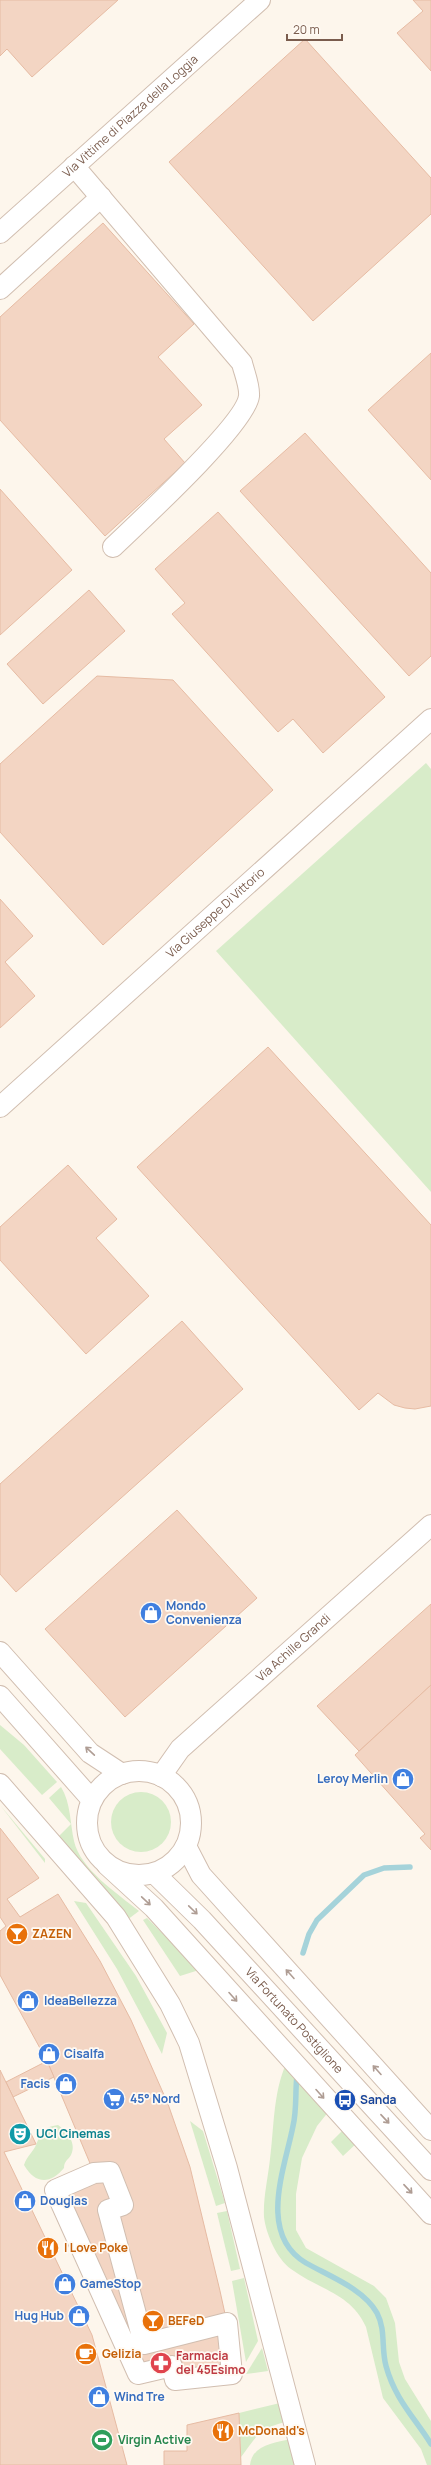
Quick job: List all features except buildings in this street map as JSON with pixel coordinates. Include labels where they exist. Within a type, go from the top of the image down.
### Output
[{"type":"street","name":"Via Vittime di Piazza della Loggia","points":[[0,233],[260,0]]},
{"type":"street","points":[[74,166],[242,363],[250,395],[245,409],[225,434],[161,502],[113,547]]},
{"type":"street","points":[[0,289],[101,197]]},
{"type":"street","name":"Via Giuseppe Di Vittorio","points":[[0,1107],[431,719]]},
{"type":"street","name":"Via Achille Grandi","points":[[162,1776],[180,1750],[431,1525]]},
{"type":"street","points":[[0,1652],[90,1753],[122,1774]]},
{"type":"street","points":[[0,1696],[92,1800]]},
{"type":"street","points":[[0,1710],[35,1735]]},
{"type":"street","points":[[107,1865],[130,1875],[155,1874],[168,1868],[178,1858],[186,1846],[191,1829],[190,1812],[184,1795],[172,1782],[162,1776],[145,1771],[122,1774],[109,1780],[92,1800],[86,1823],[88,1835],[98,1856],[107,1865],[154,1908],[431,2214]]},
{"type":"street","points":[[0,1784],[116,1917],[170,2004],[189,2043],[221,2147],[305,2465]]},
{"type":"street","points":[[186,1846],[201,1875],[431,2130]]},
{"type":"street","name":"Via Fortunato Postiglione","points":[[155,1874],[202,1920],[431,2170]]},
{"type":"street","points":[[110,2172],[123,2205],[108,2210],[144,2344],[227,2324],[232,2374],[175,2380],[172,2366],[138,2374],[55,2190],[94,2173],[110,2172]]},
{"type":"green space","points":[[426,763],[431,769],[431,1192],[216,951]]},
{"type":"green space","points":[[0,1725],[24,1745],[57,1782],[42,1795],[0,1749]]},
{"type":"green space","points":[[61,1787],[67,1800],[71,1824],[49,1798]]},
{"type":"green space","points":[[135,1792],[147,1792],[158,1797],[166,1805],[171,1816],[169,1834],[158,1847],[147,1852],[135,1852],[124,1847],[116,1839],[111,1828],[111,1816],[116,1805],[124,1797]]},
{"type":"green space","points":[[0,1805],[45,1859],[45,1863]]},
{"type":"green space","points":[[71,1824],[74,1841],[84,1861],[101,1880],[139,1911],[127,1920],[59,1836]]},
{"type":"green space","points":[[74,1901],[86,1903],[136,1976],[167,2033],[162,2054],[117,1969]]},
{"type":"green space","points":[[147,1918],[199,1970],[180,1976],[143,1920]]},
{"type":"green space","points":[[286,2064],[329,2111],[317,2126],[302,2158],[296,2194],[296,2230],[306,2248],[374,2286],[386,2298],[395,2323],[399,2362],[405,2379],[431,2421],[431,2465],[427,2465],[421,2449],[383,2398],[366,2327],[360,2316],[343,2299],[302,2276],[286,2265],[273,2246],[267,2231],[264,2217],[264,2203],[276,2099]]},
{"type":"green space","points":[[190,2121],[203,2131],[225,2203],[216,2206]]},
{"type":"green space","points":[[58,2125],[68,2134],[72,2142],[73,2151],[59,2174],[48,2180],[38,2179],[28,2171],[24,2165],[35,2148],[43,2131],[49,2127]]},
{"type":"green space","points":[[345,2128],[358,2142],[343,2156],[331,2142]]},
{"type":"green space","points":[[227,2211],[240,2269],[231,2271],[217,2213]]},
{"type":"green space","points":[[244,2278],[258,2341],[246,2362],[232,2281]]},
{"type":"green space","points":[[262,2348],[268,2371],[246,2374]]},
{"type":"green space","points":[[280,2403],[285,2422],[269,2427],[259,2434],[241,2457],[239,2413]]},
{"type":"green space","points":[[290,2439],[296,2465],[250,2465],[252,2458],[259,2449]]},
{"type":"waterway","points":[[303,1953],[309,1934],[317,1920],[364,1875],[384,1868],[410,1867]]},
{"type":"waterway","points":[[297,2075],[294,2120],[278,2199],[278,2218],[282,2235],[291,2251],[306,2263],[355,2290],[371,2304],[377,2313],[382,2326],[386,2366],[394,2388],[431,2444]]},
{"type":"place","name":"Mondo Convenienza","points":[[151,1613]]},
{"type":"place","name":"Leroy Merlin","points":[[403,1779]]},
{"type":"place","name":"ZAZEN","points":[[17,1934]]},
{"type":"place","name":"IdeaBellezza","points":[[28,2001]]},
{"type":"place","name":"Cisalfa","points":[[49,2054]]},
{"type":"place","name":"Facis","points":[[66,2084]]},
{"type":"place","name":"45° Nord","points":[[114,2099]]},
{"type":"place","name":"Sanda","points":[[345,2100]]},
{"type":"place","name":"UCI Cinemas","points":[[20,2134]]},
{"type":"place","name":"Douglas","points":[[25,2201]]},
{"type":"place","name":"I Love Poke","points":[[48,2248]]},
{"type":"place","name":"GameStop","points":[[65,2284]]},
{"type":"place","name":"Hug Hub","points":[[79,2316]]},
{"type":"place","name":"BEFeD","points":[[153,2321]]},
{"type":"place","name":"Gelizia","points":[[86,2354]]},
{"type":"place","name":"Farmacia del 45Esimo","points":[[161,2363]]},
{"type":"place","name":"Wind Tre","points":[[99,2397]]},
{"type":"place","name":"McDonald's","points":[[223,2431]]},
{"type":"place","name":"Virgin Active","points":[[102,2440]]}]
